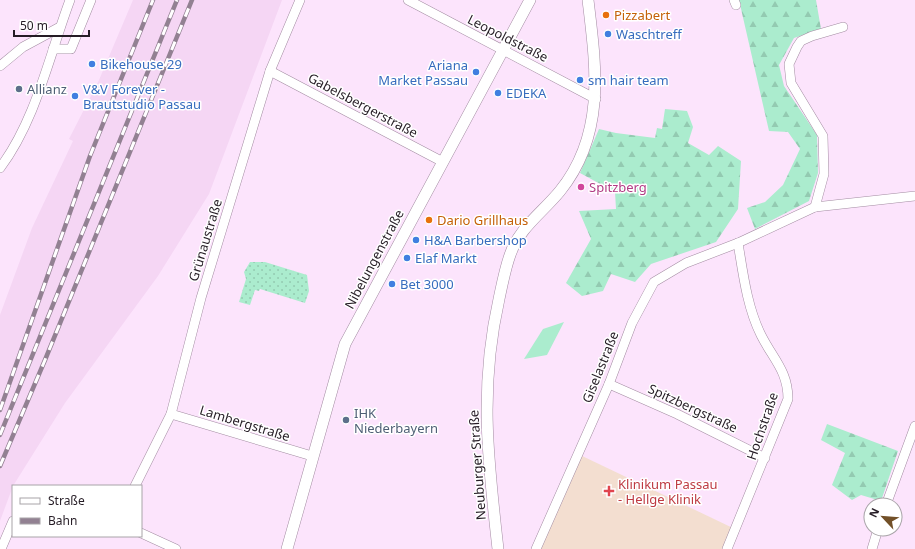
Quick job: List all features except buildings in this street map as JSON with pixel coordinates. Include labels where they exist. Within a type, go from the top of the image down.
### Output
[{"type":"street","points":[[0,168],[8,157],[28,117],[70,0]]},
{"type":"street","points":[[53,48],[71,49],[91,0]]},
{"type":"street","name":"Grünaustraße","points":[[136,485],[171,414],[201,298],[270,71],[300,0]]},
{"type":"street","name":"Leopoldstraße","points":[[408,0],[596,99]]},
{"type":"street","name":"Nibelungenstraße","points":[[287,549],[312,456],[345,344],[530,0]]},
{"type":"street","name":"Neuburger Straße","points":[[498,549],[486,426],[486,386],[494,320],[510,255],[516,241],[524,228],[560,192],[574,170],[586,144],[596,99],[595,69],[588,0]]},
{"type":"street","points":[[0,66],[24,47],[60,27]]},
{"type":"street","points":[[815,207],[824,174],[823,136],[791,83],[789,64],[802,41],[812,36],[843,27]]},
{"type":"street","name":"Gabelsbergerstraße","points":[[270,71],[443,162]]},
{"type":"street","name":"Giselastraße","points":[[536,549],[609,384],[632,323],[654,282],[686,263],[738,242],[815,207],[915,196]]},
{"type":"street","name":"Hochstraße","points":[[727,549],[788,399],[788,386],[779,364],[761,335],[749,300],[738,242]]},
{"type":"street","name":"Spitzbergstraße","points":[[609,384],[765,458]]},
{"type":"street","name":"Lambergstraße","points":[[171,414],[312,456]]},
{"type":"street","points":[[889,497],[915,426]]},
{"type":"street","points":[[1,549],[12,523]]},
{"type":"street","points":[[142,533],[176,549]]},
{"type":"street","points":[[872,549],[876,537]]},
{"type":"shaded area","points":[[133,0],[282,0],[209,194],[158,276],[65,403],[14,485],[12,485],[0,521],[0,315],[32,228],[73,141],[69,139],[99,80]]},
{"type":"shaded area","name":"Klinikum Passau - Hellge Klinik","points":[[578,454],[735,529],[727,549],[535,549]]},
{"type":"green space","points":[[739,0],[816,0],[821,29],[794,38],[779,65],[784,86],[817,135],[818,173],[809,201],[755,229],[747,208],[765,202],[783,185],[800,149],[788,132],[769,131]]},
{"type":"green space","points":[[665,109],[687,111],[693,127],[688,143],[709,155],[718,146],[741,161],[738,209],[716,242],[651,264],[635,282],[611,274],[603,291],[582,296],[566,283],[591,239],[579,211],[616,209],[615,192],[580,173],[599,129],[616,133],[655,138],[657,128],[662,129]]},
{"type":"green space","points":[[250,262],[265,262],[307,275],[309,291],[305,303],[260,289],[259,291],[255,290],[250,305],[239,302],[246,279],[244,272]]},
{"type":"green space","points":[[564,322],[547,355],[524,359],[543,329]]},
{"type":"green space","points":[[827,424],[898,451],[882,497],[868,497],[861,495],[852,500],[832,485],[845,453],[821,440]]},
{"type":"railway","points":[[0,410],[90,156],[153,0]]},
{"type":"railway","points":[[0,435],[177,0]]},
{"type":"railway","points":[[0,466],[45,360],[192,0]]},
{"type":"place","name":"Pizzabert","points":[[606,15]]},
{"type":"place","name":"Waschtreff","points":[[608,34]]},
{"type":"place","name":"Bikehouse 29","points":[[92,64]]},
{"type":"place","name":"Ariana Market Passau","points":[[476,72]]},
{"type":"place","name":"sm hair team","points":[[580,80]]},
{"type":"place","name":"Allianz","points":[[19,89]]},
{"type":"place","name":"EDEKA","points":[[498,93]]},
{"type":"place","name":"V&V Forever - Brautstudio Passau","points":[[75,96]]},
{"type":"place","name":"Spitzberg","points":[[581,187]]},
{"type":"place","name":"Dario Grillhaus","points":[[429,220]]},
{"type":"place","name":"H&A Barbershop","points":[[416,240]]},
{"type":"place","name":"Elaf Markt","points":[[407,258]]},
{"type":"place","name":"Bet 3000","points":[[392,284]]},
{"type":"place","name":"IHK Niederbayern","points":[[346,420]]},
{"type":"place","name":"Klinikum Passau - Hellge Klinik","points":[[609,491]]}]
